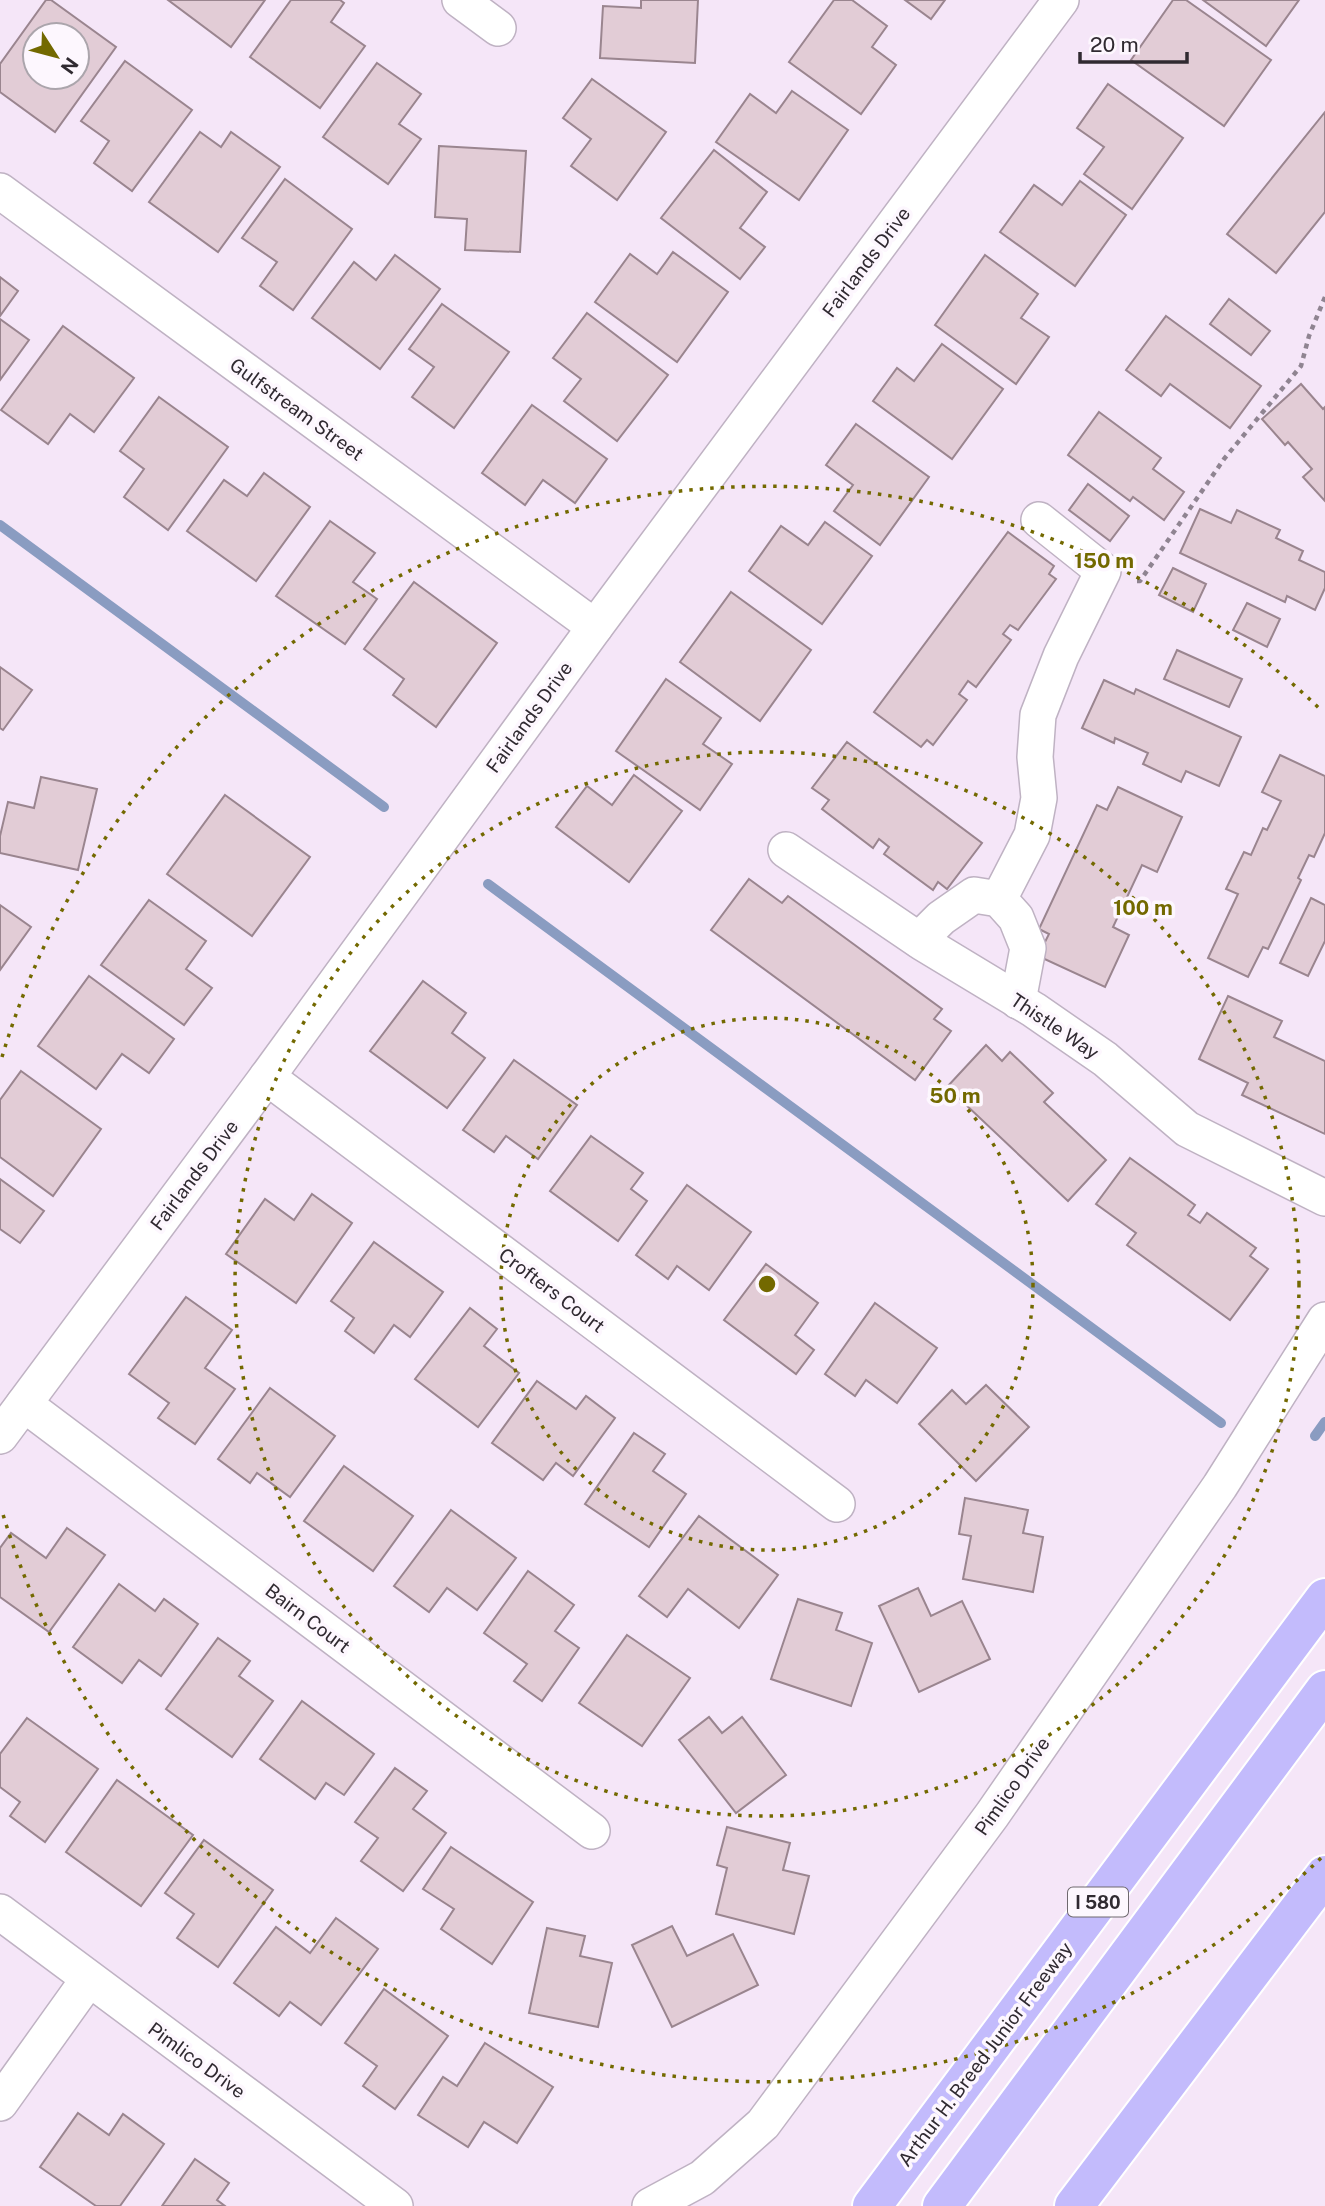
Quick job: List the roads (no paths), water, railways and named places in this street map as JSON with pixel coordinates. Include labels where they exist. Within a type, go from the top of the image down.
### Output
[{"type":"highway","name":"Arthur H. Breed Junior Freeway","points":[[872,2206],[1325,1598]]},
{"type":"highway","name":"I 580","points":[[942,2206],[1325,1690]]},
{"type":"highway","points":[[1074,2206],[1325,1875]]},
{"type":"street","points":[[460,0],[498,28]]},
{"type":"street","name":"Fairlands Drive","points":[[0,1436],[1060,0]]},
{"type":"street","name":"Gulfstream Street","points":[[0,191],[595,627]]},
{"type":"street","points":[[999,899],[1032,835],[1040,797],[1035,757],[1038,715],[1061,656],[1103,571],[1038,520]]},
{"type":"street","name":"Thistle Way","points":[[786,850],[919,940],[1105,1059],[1187,1129],[1325,1198]]},
{"type":"street","points":[[919,940],[941,918],[974,895],[999,899],[1016,918],[1028,948],[1018,1001]]},
{"type":"street","name":"Crofters Court","points":[[267,1077],[837,1504]]},
{"type":"street","name":"Pimlico Drive","points":[[650,2206],[702,2179],[763,2124],[992,1815],[1220,1486],[1325,1321]]},
{"type":"street","name":"Bairn Court","points":[[24,1404],[592,1831]]},
{"type":"street","name":"Pimlico Drive","points":[[0,1912],[395,2206]]},
{"type":"street","points":[[0,2103],[88,1980]]},
{"type":"waterway","points":[[0,525],[384,807]]},
{"type":"waterway","points":[[488,884],[1221,1423]]},
{"type":"waterway","points":[[1315,1436],[1325,1422]]}]
